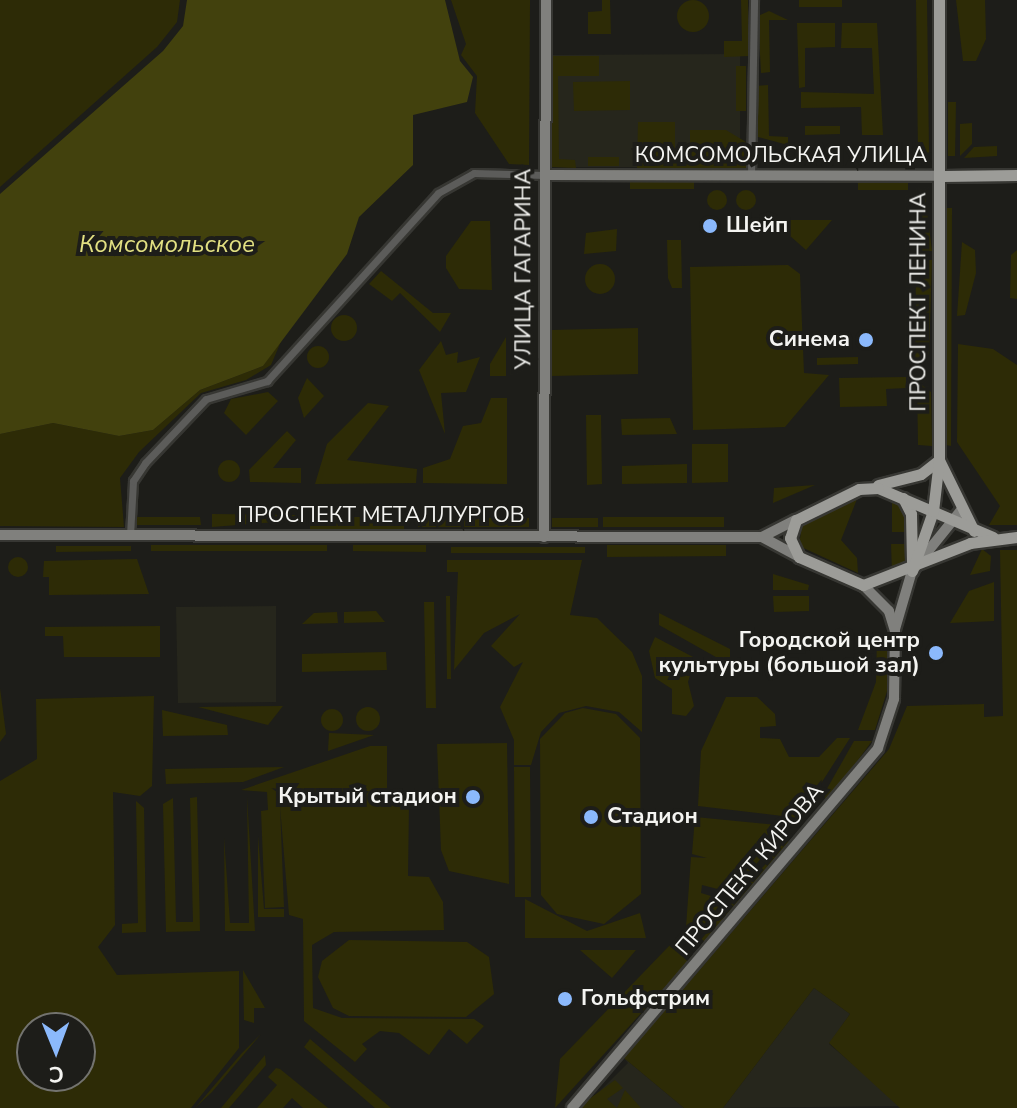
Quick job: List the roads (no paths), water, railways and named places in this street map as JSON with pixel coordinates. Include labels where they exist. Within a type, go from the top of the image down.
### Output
[{"type":"main road","name":"УЛИЦА ГАГАРИНА","points":[[544,537],[546,0]]},
{"type":"main road","name":"ПРОСПЕКТ ЛЕНИНА","points":[[939,0],[939,460],[972,537]]},
{"type":"main road","name":"КОМСОМОЛЬСКАЯ УЛИЦА","points":[[545,175],[1017,175]]},
{"type":"main road","points":[[895,631],[889,611],[863,585],[799,557],[790,538],[796,520],[859,489],[921,474],[939,460]]},
{"type":"main road","points":[[912,571],[933,511],[939,460]]},
{"type":"main road","points":[[859,489],[901,495],[953,521],[972,537]]},
{"type":"main road","points":[[901,495],[911,514],[912,571]]},
{"type":"main road","points":[[912,571],[962,509]]},
{"type":"main road","name":"ПРОСПЕКТ МЕТАЛЛУРГОВ","points":[[0,535],[762,537],[796,520]]},
{"type":"main road","name":"ПРОСПЕКТ МЕТАЛЛУРГОВ","points":[[762,537],[799,557]]},
{"type":"main road","points":[[863,585],[912,571],[972,537],[1017,537]]},
{"type":"main road","name":"ПРОСПЕКТ КИРОВА","points":[[572,1108],[871,760],[892,712],[895,631],[912,571]]},
{"type":"street","points":[[751,176],[754,0]]},
{"type":"street","points":[[130,535],[133,481],[145,463],[206,399],[267,381],[438,193],[474,173],[545,175]]},
{"type":"water","name":"Комсомольское","points":[[187,0],[445,0],[460,61],[473,77],[467,102],[413,115],[413,165],[359,217],[347,254],[263,366],[200,390],[153,430],[119,436],[53,423],[0,434],[0,194],[163,51],[183,26]]},
{"type":"place","name":"Шейп","points":[[710,226]]},
{"type":"place","name":"Синема","points":[[866,340]]},
{"type":"place","name":"Городской центр культуры (большой зал)","points":[[936,653]]},
{"type":"place","name":"Крытый стадион","points":[[473,797]]},
{"type":"place","name":"Стадион","points":[[591,817]]},
{"type":"place","name":"Гольфстрим","points":[[565,999]]}]
